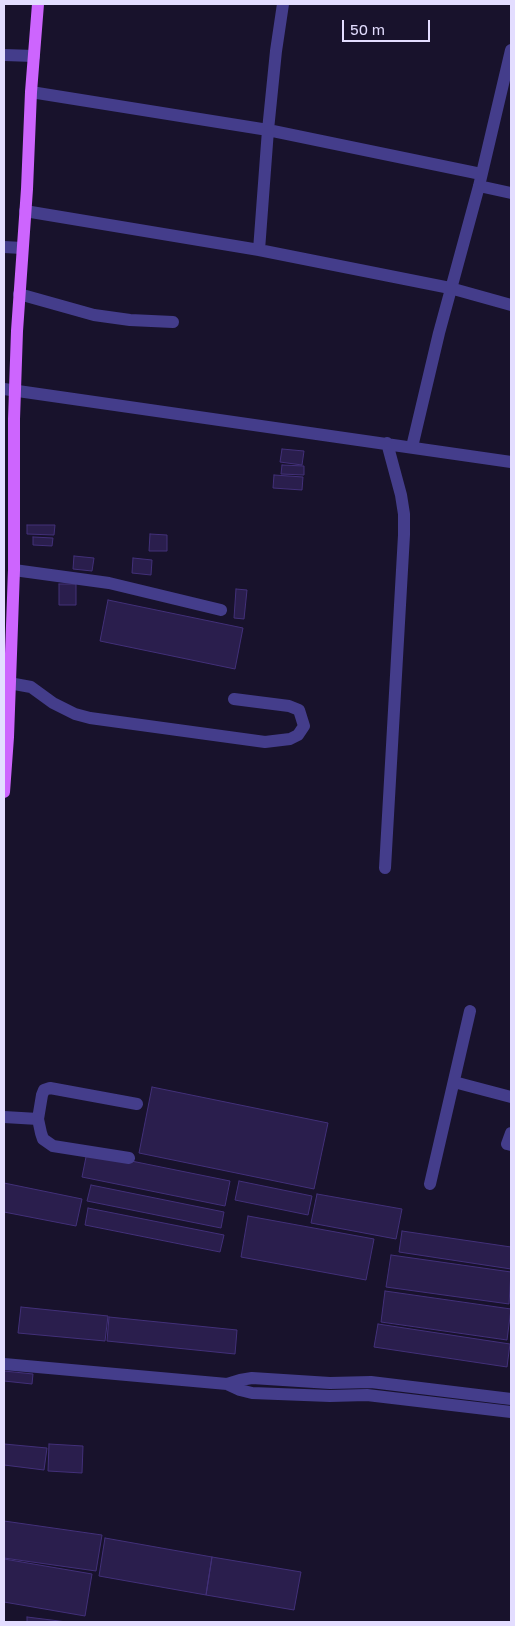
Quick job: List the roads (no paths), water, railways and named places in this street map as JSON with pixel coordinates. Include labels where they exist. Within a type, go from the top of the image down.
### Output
[{"type":"main road","points":[[4,792],[14,570],[8,548],[14,419],[10,389],[16,361],[31,92],[38,4]]},
{"type":"street","points":[[259,250],[268,130],[283,4]]},
{"type":"street","points":[[412,447],[450,288],[480,180],[511,50]]},
{"type":"street","points":[[4,55],[34,56]]},
{"type":"street","points":[[31,92],[268,130],[480,180],[511,193]]},
{"type":"street","points":[[25,211],[259,250],[450,288],[511,305]]},
{"type":"street","points":[[4,247],[22,248]]},
{"type":"street","points":[[20,294],[94,315],[130,320],[173,322]]},
{"type":"street","points":[[10,389],[511,462]]},
{"type":"street","points":[[385,868],[404,535],[404,514],[401,495],[387,443]]},
{"type":"street","points":[[14,570],[109,583],[221,610]]},
{"type":"street","points":[[9,683],[31,688],[53,703],[75,714],[90,718],[266,742],[290,739],[298,735],[304,726],[299,710],[289,706],[234,699]]},
{"type":"street","points":[[430,1184],[470,1011]]},
{"type":"street","points":[[454,1082],[511,1097]]},
{"type":"street","points":[[129,1158],[48,1144],[41,1134],[38,1119],[42,1095],[44,1090],[50,1088],[138,1104]]},
{"type":"street","points":[[4,1118],[38,1119]]},
{"type":"street","points":[[511,1133],[508,1144],[511,1145]]},
{"type":"street","points":[[4,1364],[227,1384],[252,1393],[350,1389],[371,1382],[510,1398],[509,1412],[367,1395],[350,1389]]}]
